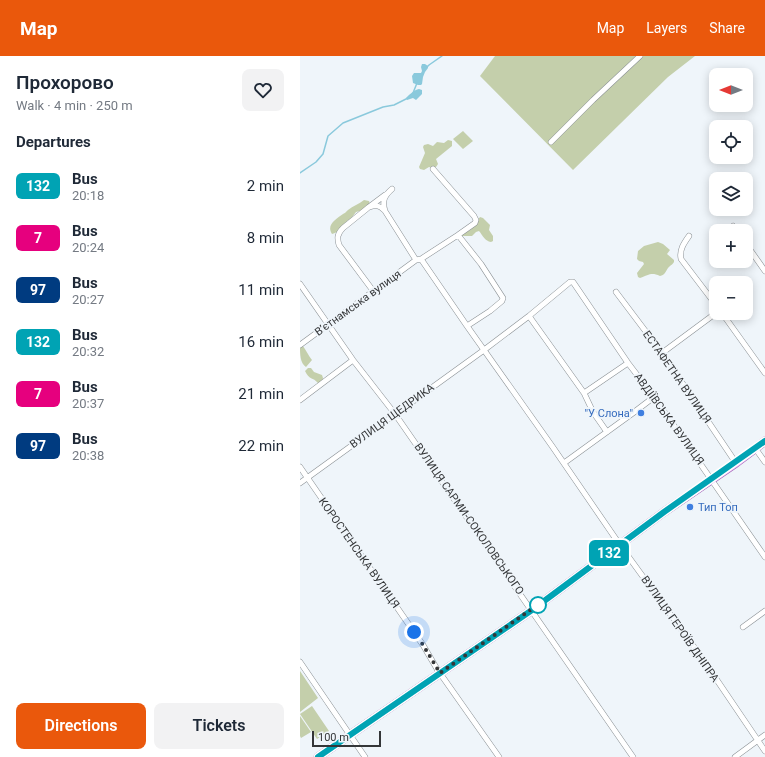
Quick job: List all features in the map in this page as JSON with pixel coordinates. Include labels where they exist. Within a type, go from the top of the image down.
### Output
[{"type":"main road","points":[[318,757],[532,610],[765,441]]},
{"type":"street","points":[[551,142],[640,56]]},
{"type":"street","name":"Вʼєтнамська вулиця","points":[[300,345],[419,260],[475,223],[476,220],[474,216],[433,169]]},
{"type":"street","points":[[374,292],[340,245],[337,236],[343,228],[392,189]]},
{"type":"street","points":[[385,195],[383,205],[385,211]]},
{"type":"street","points":[[369,206],[376,205],[385,211]]},
{"type":"street","name":"ВУЛИЦЯ ГЕРОЇВ ДНІПРА","points":[[385,211],[564,463],[620,545],[704,661],[765,752]]},
{"type":"street","points":[[458,235],[481,264],[503,298],[490,311],[467,326]]},
{"type":"street","points":[[689,236],[681,247],[681,260],[709,296]]},
{"type":"street","points":[[753,254],[765,271]]},
{"type":"street","name":"АВДІЇВСЬКА ВУЛИЦЯ","points":[[529,316],[570,282],[573,282],[628,363],[654,397],[765,557]]},
{"type":"street","name":"ВУЛИЦЯ САРМИ-СОКОЛОВСЬКОГО","points":[[300,284],[353,360],[396,414],[633,757]]},
{"type":"street","name":"ЕСТАФЕТНА ВУЛИЦЯ","points":[[616,292],[662,353],[736,463]]},
{"type":"street","points":[[484,350],[529,316],[584,393],[593,412],[607,432]]},
{"type":"street","points":[[662,353],[709,318]]},
{"type":"street","points":[[727,320],[765,374]]},
{"type":"street","name":"ВУЛИЦЯ ЩЕДРИКА","points":[[300,483],[484,350]]},
{"type":"street","points":[[300,400],[353,360]]},
{"type":"street","points":[[584,393],[628,363]]},
{"type":"street","points":[[564,463],[654,397]]},
{"type":"street","points":[[755,448],[765,462]]},
{"type":"street","name":"КОРОСТЕНСЬКА ВУЛИЦЯ","points":[[300,467],[499,757]]},
{"type":"street","points":[[743,626],[765,611]]},
{"type":"street","points":[[300,662],[349,736],[365,757]]},
{"type":"street","points":[[735,757],[765,735]]},
{"type":"green space","points":[[495,56],[695,56],[668,77],[573,170],[480,76]]},
{"type":"green space","points":[[463,131],[473,141],[463,149],[453,139]]},
{"type":"green space","points":[[448,140],[452,141],[452,146],[436,159],[438,164],[436,167],[429,167],[424,170],[420,169],[419,167],[425,153],[423,147],[424,145],[428,144],[433,146],[437,142],[444,143]]},
{"type":"green space","points":[[364,200],[369,201],[370,204],[363,210],[356,212],[341,229],[332,234],[330,228],[333,222]]},
{"type":"green space","points":[[480,217],[490,225],[489,230],[493,236],[493,241],[491,242],[479,231],[472,236],[461,236],[465,231],[469,231]]},
{"type":"green space","points":[[658,242],[670,250],[667,254],[674,260],[673,264],[660,276],[652,274],[640,278],[638,277],[637,273],[644,264],[637,259],[638,251],[644,246]]},
{"type":"green space","points":[[302,345],[312,360],[306,367],[301,358],[300,346]]},
{"type":"green space","points":[[308,368],[311,368],[314,372],[322,375],[322,382],[318,383],[308,376],[305,371]]},
{"type":"green space","points":[[300,671],[318,698],[300,712]]},
{"type":"green space","points":[[312,706],[329,731],[317,739],[300,714]]},
{"type":"green space","points":[[300,716],[311,732],[301,738],[300,736]]},
{"type":"water","points":[[422,64],[428,66],[428,68],[423,77],[422,84],[418,85],[413,83],[412,76],[414,73],[421,73]]},
{"type":"water","points":[[419,89],[422,90],[422,94],[416,100],[413,98],[407,100],[406,98],[409,95]]},
{"type":"waterway","points":[[427,67],[442,56]]},
{"type":"waterway","points":[[413,93],[417,83]]},
{"type":"waterway","points":[[300,173],[316,162],[323,154],[328,136],[343,123],[383,107],[394,105],[408,98]]},
{"type":"bus line","name":"132","points":[[318,757],[532,610],[664,512],[736,463],[765,441]]},
{"type":"place","name":"\"У Слона\"","points":[[641,413]]},
{"type":"place","name":"Тип Топ","points":[[690,507]]},
{"type":"route","points":[[414,632],[440,673],[539,604],[538,605]]}]
